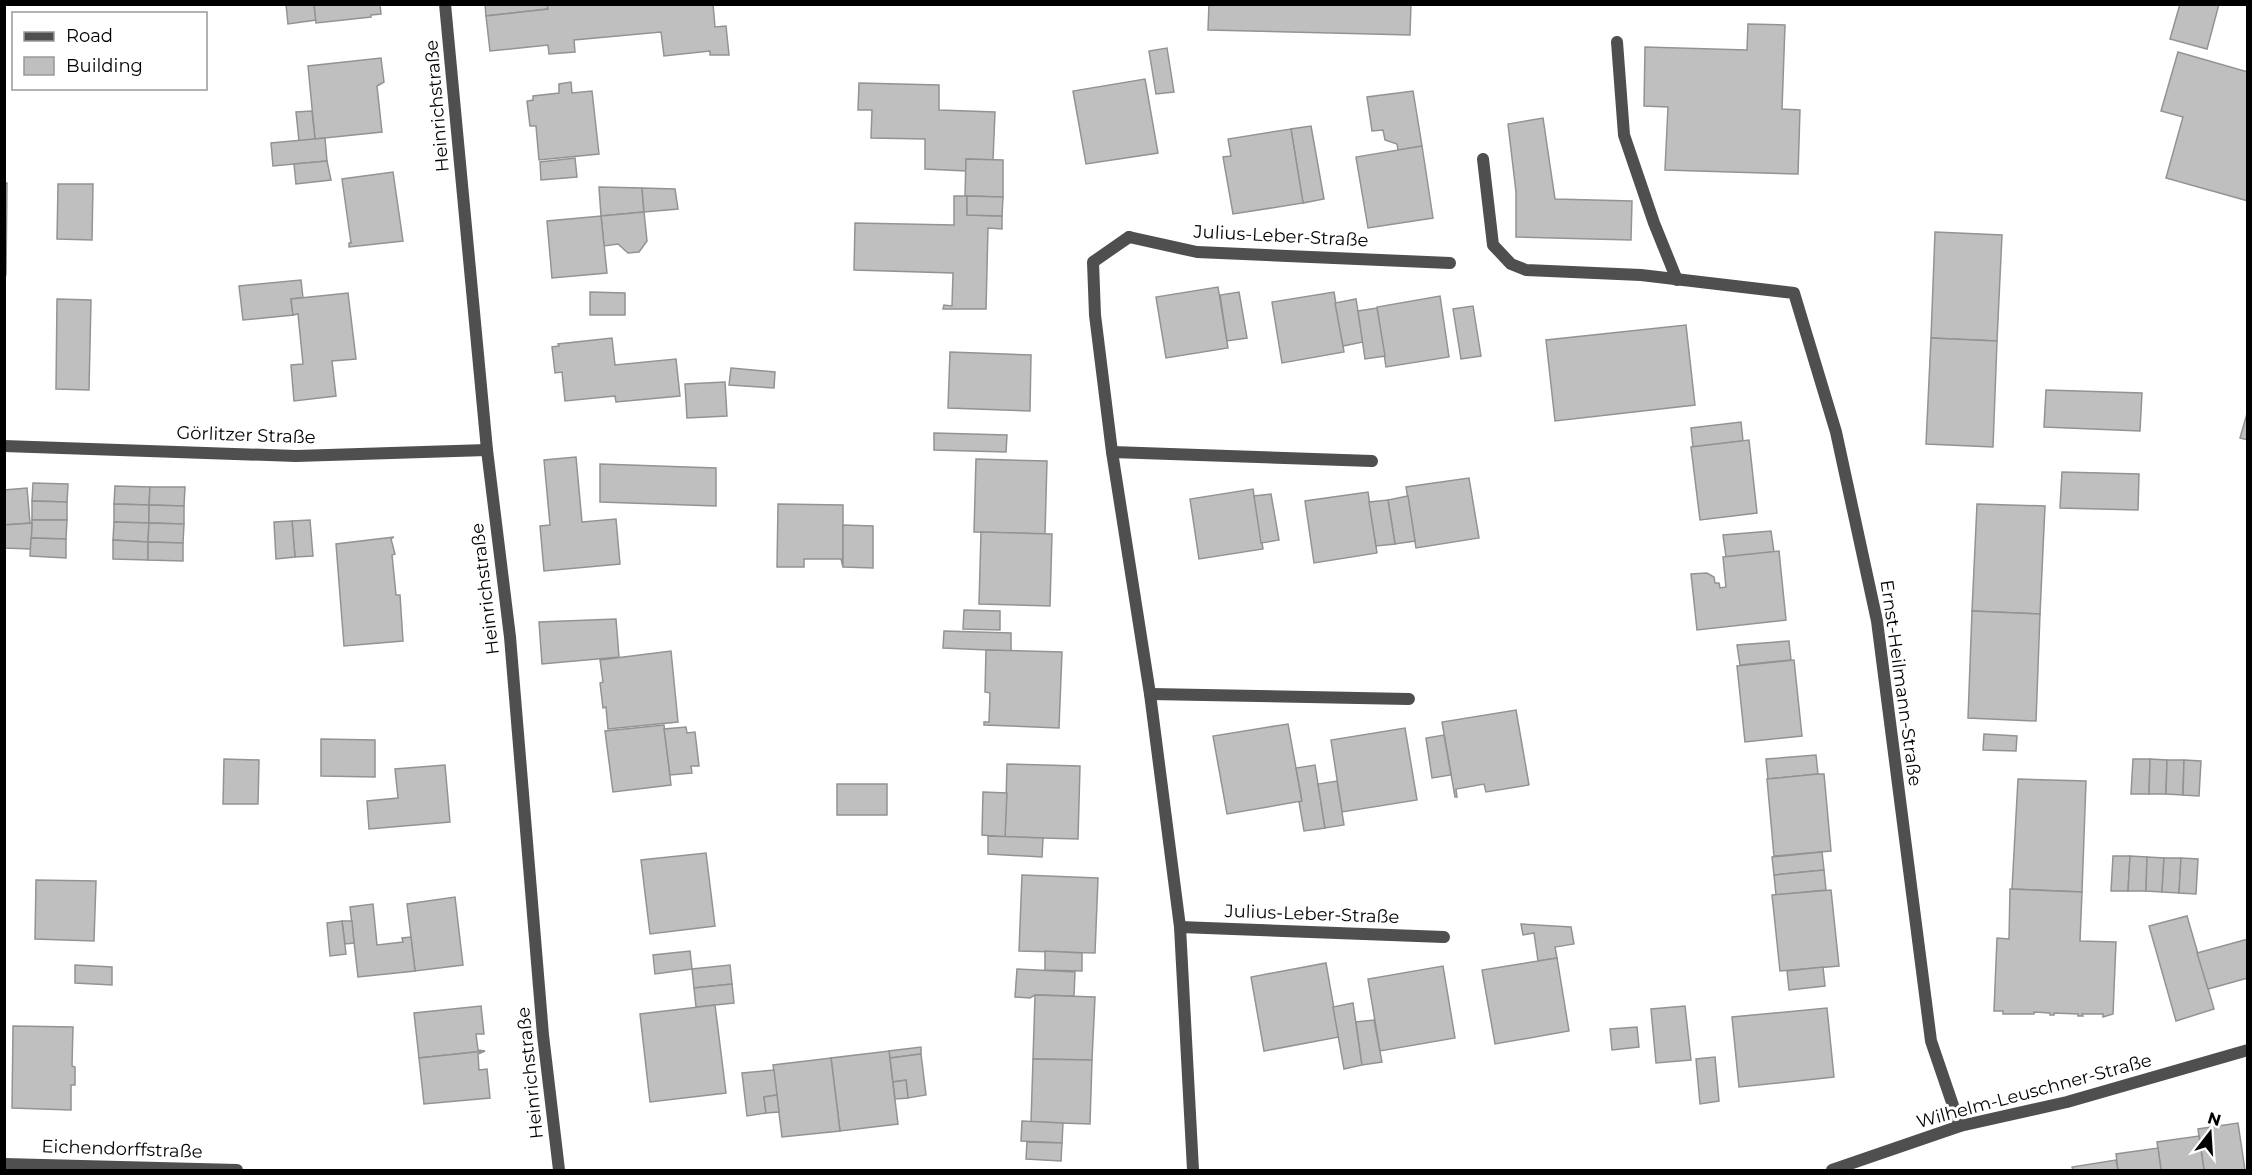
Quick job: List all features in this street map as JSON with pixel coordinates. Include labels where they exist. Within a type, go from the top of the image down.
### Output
[{"type":"street","name":"Heinrichstraße","points":[[445,4],[487,450],[510,637],[543,1035],[559,1170]]},
{"type":"street","points":[[1617,42],[1624,135],[1654,223],[1677,280]]},
{"type":"street","name":"Ernst-Heilmann-Straße","points":[[1482,159],[1493,245],[1511,264],[1526,270],[1641,275],[1794,293],[1836,432],[1877,621],[1931,1041],[1960,1126]]},
{"type":"street","name":"Julius-Leber-Straße","points":[[1193,1170],[1180,927],[1150,694],[1112,452],[1095,315],[1093,262],[1130,237],[1197,252],[1450,263]]},
{"type":"street","name":"Görlitzer Straße","points":[[4,446],[296,456],[487,450]]},
{"type":"street","points":[[1112,452],[1372,461]]},
{"type":"street","points":[[1150,694],[1409,699]]},
{"type":"street","name":"Julius-Leber-Straße","points":[[1180,927],[1444,937]]},
{"type":"street","name":"Wilhelm-Leuschner-Straße","points":[[1832,1170],[1960,1126],[2067,1102],[2247,1050]]},
{"type":"street","name":"Eichendorffstraße","points":[[4,1164],[237,1170]]},
{"type":"building","points":[[286,4],[314,4],[316,20],[288,24]]},
{"type":"building","points":[[314,4],[380,4],[381,14],[316,23]]},
{"type":"building","points":[[485,4],[547,4],[548,9],[486,16]]},
{"type":"building","points":[[547,4],[713,4],[715,27],[726,26],[729,55],[710,55],[710,51],[664,56],[661,32],[574,40],[575,52],[549,54],[548,45],[490,51],[486,16],[548,9]]},
{"type":"building","points":[[1209,4],[1411,4],[1410,35],[1208,30]]},
{"type":"building","points":[[2180,4],[2219,4],[2207,49],[2170,39]]},
{"type":"building","points":[[1748,24],[1785,25],[1782,109],[1800,110],[1798,174],[1665,170],[1668,107],[1644,106],[1645,47],[1747,50]]},
{"type":"building","points":[[1167,48],[1174,92],[1156,94],[1149,51]]},
{"type":"building","points":[[2178,52],[2248,72],[2248,201],[2166,178],[2183,117],[2161,111]]},
{"type":"building","points":[[381,58],[384,82],[377,86],[382,132],[315,139],[308,66]]},
{"type":"building","points":[[1145,79],[1158,153],[1086,164],[1073,91]]},
{"type":"building","points":[[571,82],[572,93],[592,91],[599,154],[539,160],[536,126],[530,126],[527,101],[533,100],[533,96],[559,93],[559,84]]},
{"type":"building","points":[[859,83],[939,85],[939,110],[995,112],[993,160],[966,159],[966,171],[925,169],[925,139],[871,138],[872,110],[858,110]]},
{"type":"building","points":[[1413,91],[1422,146],[1398,150],[1397,144],[1385,140],[1383,130],[1372,131],[1367,97]]},
{"type":"building","points":[[312,111],[315,139],[299,141],[296,112]]},
{"type":"building","points":[[1543,118],[1555,199],[1632,201],[1631,240],[1516,237],[1516,192],[1508,124]]},
{"type":"building","points":[[1311,126],[1324,199],[1303,203],[1291,129]]},
{"type":"building","points":[[1291,129],[1303,203],[1233,214],[1223,157],[1231,156],[1228,139]]},
{"type":"building","points":[[325,138],[327,161],[273,166],[271,143]]},
{"type":"building","points":[[1422,146],[1433,218],[1368,228],[1356,157]]},
{"type":"building","points":[[575,158],[577,177],[541,180],[540,162]]},
{"type":"building","points":[[966,159],[1003,160],[1003,197],[965,196]]},
{"type":"building","points":[[327,161],[331,180],[296,184],[294,164]]},
{"type":"building","points":[[393,172],[403,241],[349,247],[351,243],[342,179]]},
{"type":"building","points":[[4,183],[7,183],[6,275],[4,275]]},
{"type":"building","points":[[58,184],[93,184],[92,240],[57,239]]},
{"type":"building","points":[[599,187],[642,188],[644,212],[601,216]]},
{"type":"building","points":[[642,188],[675,189],[678,209],[644,212]]},
{"type":"building","points":[[954,196],[967,196],[967,215],[1002,216],[1002,229],[988,228],[986,309],[943,309],[944,305],[952,306],[953,273],[854,270],[855,223],[954,225]]},
{"type":"building","points":[[967,196],[1003,197],[1002,216],[967,215]]},
{"type":"building","points":[[644,212],[647,241],[639,252],[628,253],[618,244],[604,246],[601,216]]},
{"type":"building","points":[[601,216],[607,273],[552,278],[547,221]]},
{"type":"building","points":[[1935,232],[2002,235],[1997,341],[1931,338]]},
{"type":"building","points":[[301,280],[303,298],[291,299],[293,315],[243,320],[239,286]]},
{"type":"building","points":[[1218,287],[1228,348],[1166,358],[1156,297]]},
{"type":"building","points":[[590,292],[625,293],[625,315],[590,315]]},
{"type":"building","points":[[1239,292],[1247,338],[1227,341],[1220,295]]},
{"type":"building","points":[[1334,292],[1344,352],[1282,363],[1272,302]]},
{"type":"building","points":[[348,293],[356,359],[332,361],[336,396],[294,401],[291,365],[303,364],[298,314],[293,315],[291,299]]},
{"type":"building","points":[[1440,296],[1449,357],[1386,367],[1377,307]]},
{"type":"building","points":[[57,299],[91,300],[89,390],[56,389]]},
{"type":"building","points":[[1356,299],[1363,342],[1343,346],[1335,303]]},
{"type":"building","points":[[1473,306],[1481,356],[1461,359],[1453,309]]},
{"type":"building","points":[[1377,308],[1385,356],[1365,359],[1358,311]]},
{"type":"building","points":[[1686,325],[1695,405],[1555,421],[1546,340]]},
{"type":"building","points":[[612,338],[615,365],[676,359],[680,396],[616,402],[615,396],[565,401],[562,372],[555,373],[552,347],[559,346],[558,344]]},
{"type":"building","points":[[1931,338],[1997,341],[1993,447],[1926,444]]},
{"type":"building","points":[[950,352],[1031,355],[1030,411],[948,408]]},
{"type":"building","points":[[731,368],[775,372],[774,388],[729,385]]},
{"type":"building","points":[[725,382],[727,416],[687,418],[685,384]]},
{"type":"building","points":[[2046,390],[2142,393],[2140,431],[2044,427]]},
{"type":"building","points":[[2248,410],[2248,440],[2240,438]]},
{"type":"building","points":[[1741,422],[1743,441],[1693,447],[1691,428]]},
{"type":"building","points":[[934,433],[1007,435],[1006,452],[934,450]]},
{"type":"building","points":[[1749,440],[1757,513],[1700,520],[1691,447]]},
{"type":"building","points":[[576,457],[582,522],[616,519],[620,564],[544,571],[540,526],[550,525],[544,460]]},
{"type":"building","points":[[976,459],[1047,461],[1045,534],[974,532]]},
{"type":"building","points":[[600,464],[716,468],[716,506],[600,502]]},
{"type":"building","points":[[2062,472],[2139,474],[2138,510],[2060,508]]},
{"type":"building","points":[[1469,478],[1479,538],[1416,548],[1406,487]]},
{"type":"building","points":[[33,483],[68,484],[67,502],[32,501]]},
{"type":"building","points":[[115,486],[150,487],[149,505],[114,504]]},
{"type":"building","points":[[150,487],[185,487],[184,506],[149,505]]},
{"type":"building","points":[[27,488],[30,523],[4,525],[4,490]]},
{"type":"building","points":[[1253,489],[1263,549],[1199,559],[1190,499]]},
{"type":"building","points":[[1368,492],[1377,553],[1314,563],[1305,501]]},
{"type":"building","points":[[1271,494],[1279,540],[1261,543],[1254,496]]},
{"type":"building","points":[[1408,496],[1415,541],[1395,544],[1388,500]]},
{"type":"building","points":[[1388,500],[1395,544],[1376,546],[1369,502]]},
{"type":"building","points":[[32,501],[67,502],[67,520],[32,520]]},
{"type":"building","points":[[114,504],[149,505],[149,523],[114,522]]},
{"type":"building","points":[[778,504],[843,505],[843,567],[841,559],[804,559],[804,567],[777,567]]},
{"type":"building","points":[[1977,504],[2045,506],[2040,614],[1972,611]]},
{"type":"building","points":[[149,505],[184,506],[184,524],[149,523]]},
{"type":"building","points":[[32,520],[67,520],[66,539],[31,538]]},
{"type":"building","points":[[310,520],[313,556],[295,557],[292,521]]},
{"type":"building","points":[[292,521],[295,557],[276,559],[274,522]]},
{"type":"building","points":[[114,522],[149,523],[148,542],[113,540]]},
{"type":"building","points":[[32,523],[31,549],[4,548],[4,525]]},
{"type":"building","points":[[149,523],[184,524],[183,543],[148,542]]},
{"type":"building","points":[[843,525],[873,526],[873,568],[843,567]]},
{"type":"building","points":[[1771,531],[1774,552],[1726,557],[1723,535]]},
{"type":"building","points":[[981,532],[1052,534],[1050,606],[979,604]]},
{"type":"building","points":[[394,537],[391,539],[395,554],[392,555],[396,595],[400,595],[403,641],[344,646],[336,544]]},
{"type":"building","points":[[31,538],[66,539],[66,558],[30,556]]},
{"type":"building","points":[[113,540],[148,542],[148,560],[113,559]]},
{"type":"building","points":[[148,542],[183,543],[183,561],[148,560]]},
{"type":"building","points":[[1779,551],[1786,620],[1697,630],[1691,574],[1707,573],[1714,577],[1715,583],[1719,583],[1720,588],[1726,587],[1723,557]]},
{"type":"building","points":[[964,610],[1000,611],[1000,630],[963,629]]},
{"type":"building","points":[[1972,611],[2040,614],[2036,721],[1968,718]]},
{"type":"building","points":[[616,619],[619,657],[542,664],[539,622]]},
{"type":"building","points":[[944,631],[1011,633],[1011,651],[943,648]]},
{"type":"building","points":[[1789,641],[1791,660],[1740,665],[1737,645]]},
{"type":"building","points":[[986,650],[1062,652],[1059,728],[984,725],[984,722],[989,722],[990,693],[985,692]]},
{"type":"building","points":[[671,651],[678,722],[608,729],[600,683],[603,682],[600,660]]},
{"type":"building","points":[[1794,660],[1802,736],[1745,742],[1737,666]]},
{"type":"building","points":[[1516,710],[1529,785],[1486,792],[1484,784],[1456,789],[1457,797],[1455,797],[1442,722]]},
{"type":"building","points":[[1288,724],[1302,801],[1227,814],[1213,736]]},
{"type":"building","points":[[664,725],[671,785],[613,792],[605,731]]},
{"type":"building","points":[[686,727],[687,733],[695,732],[699,766],[691,766],[692,773],[670,775],[664,729]]},
{"type":"building","points":[[1405,728],[1417,800],[1342,812],[1331,740]]},
{"type":"building","points":[[1984,734],[2017,736],[2016,751],[1983,750]]},
{"type":"building","points":[[1444,735],[1451,775],[1432,778],[1426,738]]},
{"type":"building","points":[[321,739],[375,740],[375,777],[321,776]]},
{"type":"building","points":[[1816,755],[1818,774],[1768,779],[1766,759]]},
{"type":"building","points":[[224,759],[259,760],[258,804],[223,804]]},
{"type":"building","points":[[2133,759],[2150,759],[2149,794],[2131,794]]},
{"type":"building","points":[[2150,759],[2167,760],[2166,794],[2149,794]]},
{"type":"building","points":[[2167,760],[2184,760],[2183,795],[2166,794]]},
{"type":"building","points":[[2184,760],[2201,761],[2199,796],[2183,795]]},
{"type":"building","points":[[1007,764],[1080,766],[1078,839],[1005,837]]},
{"type":"building","points":[[445,765],[450,822],[369,829],[367,801],[398,798],[395,769]]},
{"type":"building","points":[[1315,765],[1325,828],[1304,831],[1296,768]]},
{"type":"building","points":[[1824,774],[1831,851],[1774,856],[1767,779]]},
{"type":"building","points":[[2018,779],[2086,781],[2082,892],[2012,889]]},
{"type":"building","points":[[1337,781],[1344,825],[1325,828],[1318,784]]},
{"type":"building","points":[[837,784],[887,784],[887,815],[837,815]]},
{"type":"building","points":[[983,792],[1007,793],[1005,837],[982,835]]},
{"type":"building","points":[[988,836],[1043,838],[1042,857],[988,854]]},
{"type":"building","points":[[1822,852],[1824,870],[1774,875],[1772,857]]},
{"type":"building","points":[[706,853],[715,926],[650,934],[641,860]]},
{"type":"building","points":[[2113,856],[2130,856],[2128,891],[2111,891]]},
{"type":"building","points":[[2130,856],[2147,857],[2146,891],[2128,891]]},
{"type":"building","points":[[2147,857],[2164,858],[2162,892],[2146,891]]},
{"type":"building","points":[[2164,858],[2181,858],[2179,893],[2162,892]]},
{"type":"building","points":[[2181,858],[2198,859],[2196,894],[2179,893]]},
{"type":"building","points":[[1824,870],[1826,890],[1776,895],[1774,875]]},
{"type":"building","points":[[1022,875],[1098,878],[1095,953],[1019,951]]},
{"type":"building","points":[[36,880],[96,881],[94,941],[35,939]]},
{"type":"building","points":[[2010,889],[2082,892],[2080,941],[2116,942],[2113,1014],[2103,1017],[2103,1014],[2078,1016],[2078,1014],[2054,1013],[2050,1015],[2050,1013],[2034,1012],[2034,1014],[2003,1014],[2003,1011],[1994,1011],[1997,938],[2009,939]]},
{"type":"building","points":[[1831,890],[1839,966],[1780,971],[1772,895]]},
{"type":"building","points":[[455,897],[463,965],[415,971],[407,904]]},
{"type":"building","points":[[373,904],[377,945],[403,942],[402,938],[411,937],[415,971],[358,977],[350,907]]},
{"type":"building","points":[[2187,916],[2214,1009],[2176,1021],[2149,926]]},
{"type":"building","points":[[342,921],[352,921],[354,943],[345,944]]},
{"type":"building","points":[[342,921],[346,954],[330,956],[327,923]]},
{"type":"building","points":[[1521,924],[1571,927],[1574,944],[1555,947],[1557,958],[1538,961],[1534,933],[1523,935]]},
{"type":"building","points":[[2248,939],[2248,978],[2208,989],[2197,953]]},
{"type":"building","points":[[690,951],[692,969],[655,974],[653,955]]},
{"type":"building","points":[[1045,951],[1082,953],[1082,971],[1045,970]]},
{"type":"building","points":[[1557,958],[1569,1031],[1495,1044],[1482,970]]},
{"type":"building","points":[[1326,963],[1339,1037],[1264,1051],[1251,977]]},
{"type":"building","points":[[75,965],[112,967],[112,985],[75,983]]},
{"type":"building","points":[[730,965],[732,984],[694,988],[692,969]]},
{"type":"building","points":[[1443,966],[1455,1038],[1380,1051],[1368,979]]},
{"type":"building","points":[[1823,967],[1825,986],[1789,990],[1787,971]]},
{"type":"building","points":[[1017,969],[1075,972],[1074,996],[1015,997]]},
{"type":"building","points":[[732,984],[734,1003],[696,1007],[694,988]]},
{"type":"building","points":[[1035,995],[1095,997],[1092,1060],[1033,1059]]},
{"type":"building","points":[[1353,1003],[1362,1065],[1344,1069],[1333,1007]]},
{"type":"building","points":[[715,1005],[726,1093],[650,1102],[640,1014]]},
{"type":"building","points":[[481,1006],[484,1034],[476,1034],[478,1050],[485,1051],[419,1058],[414,1013]]},
{"type":"building","points":[[1685,1006],[1691,1060],[1656,1063],[1651,1009]]},
{"type":"building","points":[[1827,1008],[1834,1077],[1739,1087],[1732,1017]]},
{"type":"building","points":[[1374,1020],[1382,1062],[1362,1065],[1356,1022]]},
{"type":"building","points":[[13,1026],[73,1027],[72,1066],[75,1067],[75,1085],[71,1085],[71,1110],[12,1108]]},
{"type":"building","points":[[1637,1027],[1639,1047],[1612,1050],[1610,1029]]},
{"type":"building","points":[[921,1047],[921,1054],[890,1058],[889,1051]]},
{"type":"building","points":[[485,1051],[478,1054],[479,1070],[487,1069],[490,1098],[424,1104],[419,1058]]},
{"type":"building","points":[[889,1051],[898,1124],[840,1131],[831,1058]]},
{"type":"building","points":[[921,1054],[926,1095],[908,1098],[906,1080],[893,1082],[890,1058]]},
{"type":"building","points":[[1715,1057],[1719,1101],[1700,1104],[1696,1059]]},
{"type":"building","points":[[831,1058],[840,1131],[782,1137],[773,1065]]},
{"type":"building","points":[[1033,1059],[1092,1060],[1090,1124],[1031,1122]]},
{"type":"building","points":[[774,1070],[777,1095],[764,1097],[766,1113],[747,1116],[742,1073]]},
{"type":"building","points":[[906,1080],[908,1098],[895,1099],[893,1082]]},
{"type":"building","points":[[777,1095],[779,1112],[766,1113],[764,1097]]},
{"type":"building","points":[[1022,1121],[1063,1123],[1062,1143],[1021,1141]]},
{"type":"building","points":[[2238,1123],[2245,1170],[2204,1170],[2198,1129]]},
{"type":"building","points":[[2199,1136],[2204,1170],[2161,1170],[2157,1142]]},
{"type":"building","points":[[1027,1142],[1062,1143],[1061,1161],[1026,1159]]},
{"type":"building","points":[[2158,1148],[2161,1170],[2118,1170],[2116,1154]]},
{"type":"building","points":[[2116,1160],[2118,1170],[2073,1170],[2072,1167]]}]
